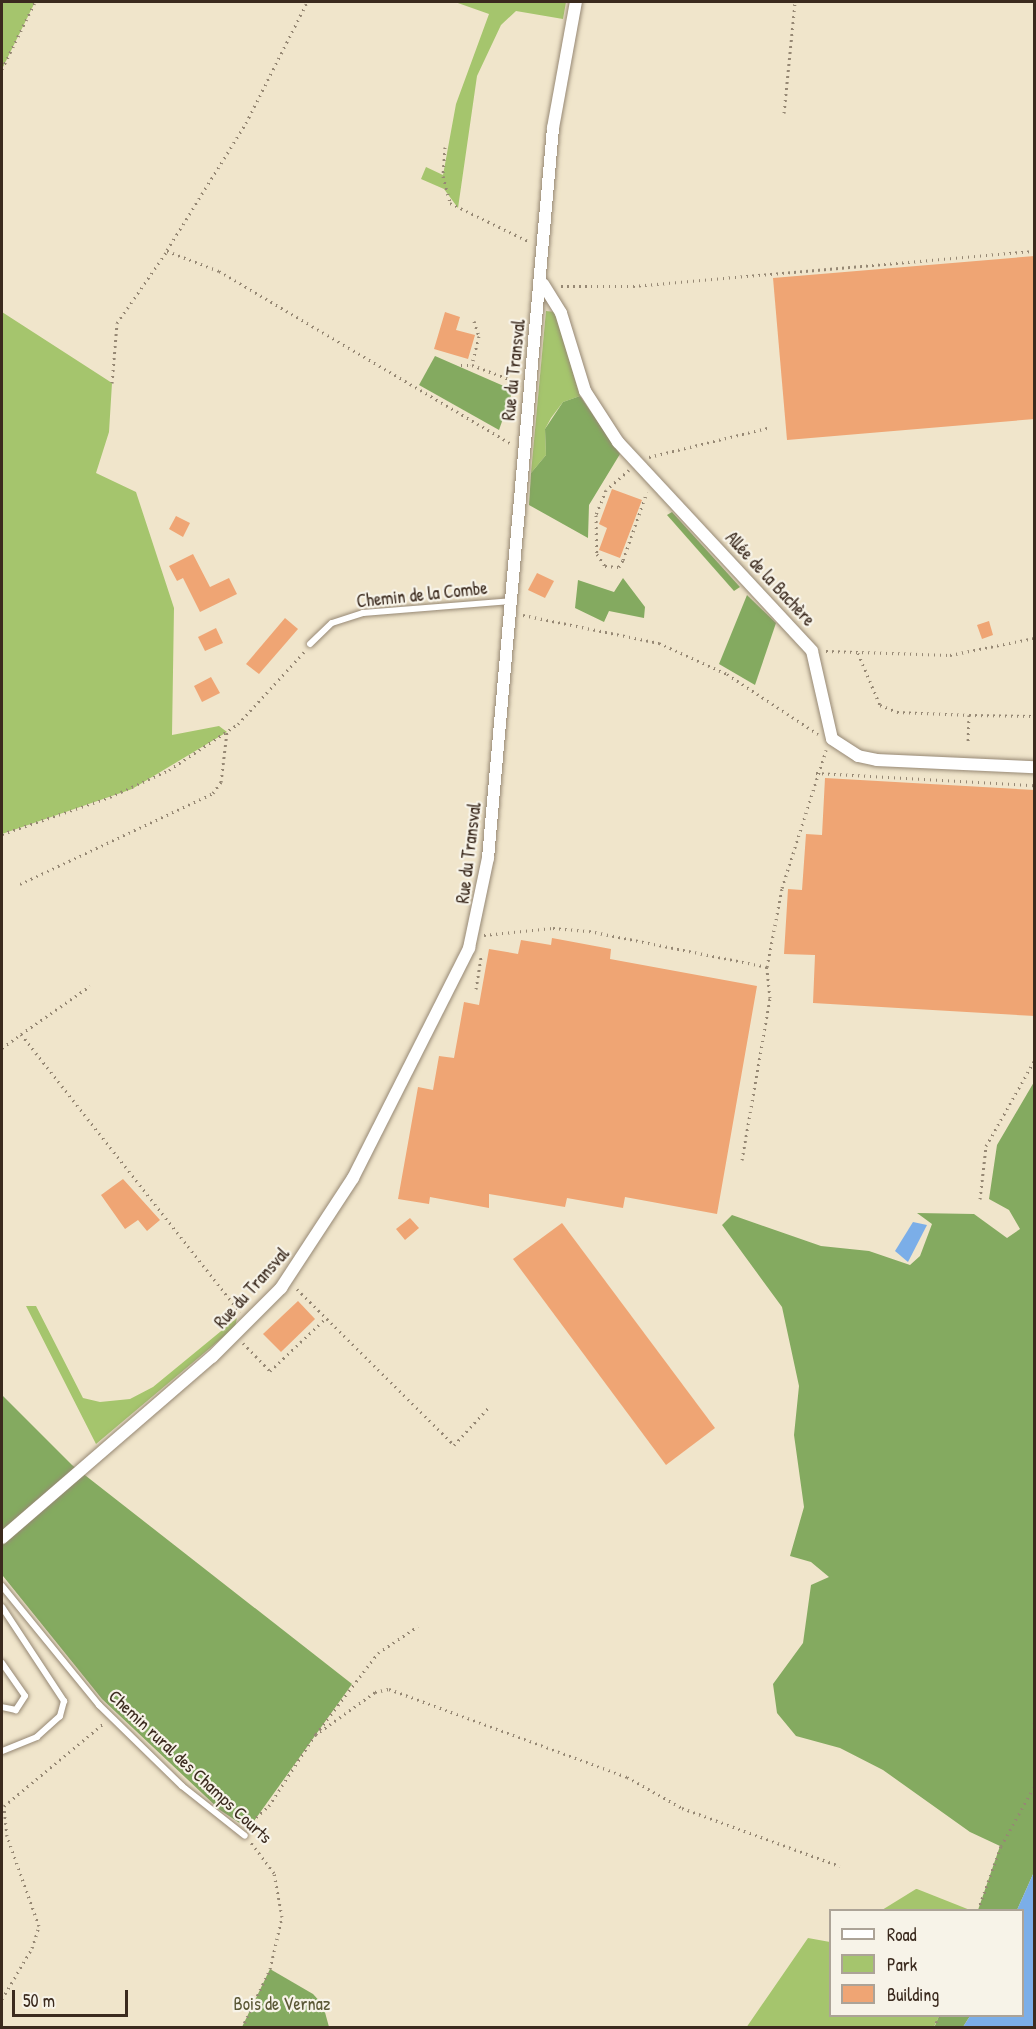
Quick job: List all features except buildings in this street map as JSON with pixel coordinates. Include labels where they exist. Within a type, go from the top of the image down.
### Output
[{"type":"street","name":"Rue du Transval","points":[[2,1538],[235,1335],[281,1288],[336,1208],[479,935],[489,858],[530,385],[543,284],[553,128],[576,2]]},
{"type":"street","name":"Allée de la Bachère","points":[[543,284],[561,313],[585,390],[637,463],[812,651],[832,739]]},
{"type":"street","points":[[832,739],[858,756],[877,760],[1035,767]]},
{"type":"lane","name":"Chemin de la Combe","points":[[310,644],[332,623],[363,613],[510,606]]},
{"type":"lane","name":"Chemin rural des Champs Courts","points":[[2,1587],[111,1717],[245,1836]]},
{"type":"lane","points":[[2,1607],[64,1701],[60,1716],[37,1737],[2,1751]]},
{"type":"lane","points":[[2,1663],[25,1696],[16,1710],[2,1707]]},
{"type":"path","points":[[2,69],[35,2]]},
{"type":"path","points":[[112,382],[117,323],[167,251],[246,123],[307,2]]},
{"type":"path","points":[[784,113],[795,2]]},
{"type":"path","points":[[445,147],[443,176],[450,203],[546,247]]},
{"type":"path","points":[[167,251],[219,272],[524,450]]},
{"type":"path","points":[[543,284],[633,286],[1035,251]]},
{"type":"path","points":[[472,365],[479,336],[474,321]]},
{"type":"path","points":[[461,365],[472,365],[530,385]]},
{"type":"path","points":[[650,478],[623,560],[609,568],[597,554],[596,515],[606,490],[637,463],[767,428]]},
{"type":"path","points":[[510,606],[659,643],[727,674],[815,733],[832,739],[816,773],[782,888],[767,967],[771,998],[742,1160]]},
{"type":"path","points":[[812,651],[950,655],[1035,638]]},
{"type":"path","points":[[2,834],[132,789],[227,732],[310,644]]},
{"type":"path","points":[[858,653],[874,697],[888,711],[1035,716]]},
{"type":"path","points":[[968,743],[969,715]]},
{"type":"path","points":[[20,884],[213,793],[221,782],[227,732]]},
{"type":"path","points":[[816,773],[1035,785]]},
{"type":"path","points":[[476,989],[479,935],[553,928],[589,931],[767,967]]},
{"type":"path","points":[[2,1048],[90,986]]},
{"type":"path","points":[[21,1034],[241,1314]]},
{"type":"path","points":[[980,1200],[986,1146],[1035,1061]]},
{"type":"path","points":[[303,1294],[454,1445],[488,1408]]},
{"type":"path","points":[[235,1335],[270,1371],[326,1318]]},
{"type":"path","points":[[237,1830],[262,1814],[315,1735],[378,1653],[418,1626]]},
{"type":"path","points":[[315,1735],[375,1692],[395,1690],[627,1777],[682,1808],[840,1866]]},
{"type":"path","points":[[2,1999],[32,1948],[39,1926],[7,1836],[4,1806],[111,1717]]},
{"type":"path","points":[[1035,1722],[1035,1732]]},
{"type":"path","points":[[979,1909],[1000,1846],[1035,1787]]},
{"type":"path","name":"Chemin rural des Champs Courts","points":[[242,2028],[270,1969],[283,1907],[274,1874],[245,1836]]},
{"type":"green space","points":[[2,2],[35,2],[2,69]]},
{"type":"green space","points":[[455,2],[566,2],[563,19],[516,11],[501,25],[477,76],[458,208],[444,189],[421,179],[426,167],[443,175],[456,104],[489,14]]},
{"type":"green space","points":[[546,311],[555,312],[580,396],[563,402],[551,418],[545,429],[546,455],[531,473]]},
{"type":"green space","points":[[2,312],[112,383],[109,432],[96,473],[136,492],[174,608],[172,735],[219,726],[227,732],[132,789],[2,834]]},
{"type":"green space","points":[[435,356],[513,390],[499,430],[419,385]]},
{"type":"green space","points":[[580,396],[620,454],[589,505],[588,538],[529,505],[531,473],[546,455],[545,429],[563,402]]},
{"type":"green space","points":[[672,512],[740,587],[734,591],[667,515]]},
{"type":"green space","points":[[623,578],[645,607],[644,618],[609,611],[604,622],[575,608],[578,580],[614,592]]},
{"type":"green space","points":[[747,595],[776,623],[755,685],[719,664]]},
{"type":"green space","points":[[1034,1082],[1034,1872],[1017,1909],[978,1909],[1000,1846],[970,1832],[883,1770],[840,1748],[796,1736],[777,1713],[773,1684],[803,1643],[811,1585],[829,1577],[811,1562],[790,1556],[804,1507],[794,1435],[799,1386],[782,1307],[722,1225],[732,1215],[821,1246],[869,1251],[910,1265],[920,1256],[932,1224],[917,1213],[974,1214],[1007,1238],[1020,1229],[1009,1210],[989,1199],[997,1145]]},
{"type":"green space","points":[[26,1306],[36,1306],[83,1398],[100,1402],[130,1399],[153,1387],[237,1318],[235,1327],[96,1444]]},
{"type":"green space","points":[[2,1395],[72,1465],[352,1684],[254,1821],[244,1826],[220,1810],[102,1699],[3,1576]]},
{"type":"green space","points":[[917,1889],[967,1909],[884,1909]]},
{"type":"green space","points":[[808,1938],[829,1942],[829,2017],[939,2017],[934,2027],[746,2028]]},
{"type":"green space","name":"Bois de Vernaz","points":[[270,1969],[313,1994],[323,2005],[329,2027],[242,2027]]},
{"type":"green space","points":[[939,2017],[969,2017],[963,2027],[934,2028]]},
{"type":"water","points":[[913,1222],[927,1225],[908,1262],[895,1251]]},
{"type":"water","points":[[1034,1872],[1034,2027],[963,2027],[969,2017],[1024,2017],[1024,1909],[1017,1909]]}]
